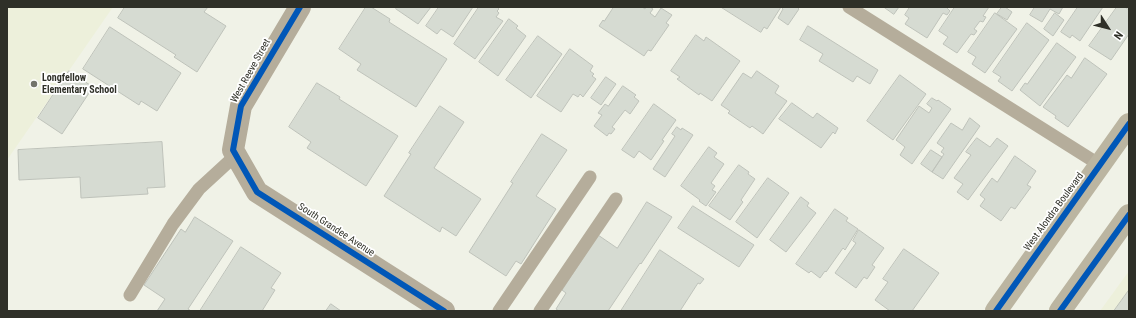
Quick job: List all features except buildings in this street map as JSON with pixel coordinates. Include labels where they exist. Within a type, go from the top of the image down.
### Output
[{"type":"main road","name":"West Alondra Boulevard","points":[[996,311],[1129,124]]},
{"type":"main road","points":[[1060,311],[1129,215]]},
{"type":"street","name":"West Reeve Street","points":[[234,152],[241,106],[300,7]]},
{"type":"street","name":"South Grandee Avenue","points":[[234,152],[257,192],[444,311]]},
{"type":"lane","points":[[849,7],[1100,166]]},
{"type":"lane","points":[[130,295],[173,224],[199,189],[234,152]]},
{"type":"lane","points":[[499,311],[590,177]]},
{"type":"lane","points":[[540,311],[616,198]]},
{"type":"shaded area","name":"Longfellow Elementary School","points":[[7,7],[113,7],[7,160]]},
{"type":"shaded area","points":[[1129,271],[1129,311],[1100,311]]},
{"type":"cycle path","points":[[300,7],[241,106],[233,150],[257,192],[444,311]]},
{"type":"cycle path","points":[[996,311],[1129,124]]},
{"type":"cycle path","points":[[1060,311],[1129,215]]},
{"type":"place","name":"Longfellow Elementary School","points":[[34,84]]}]
